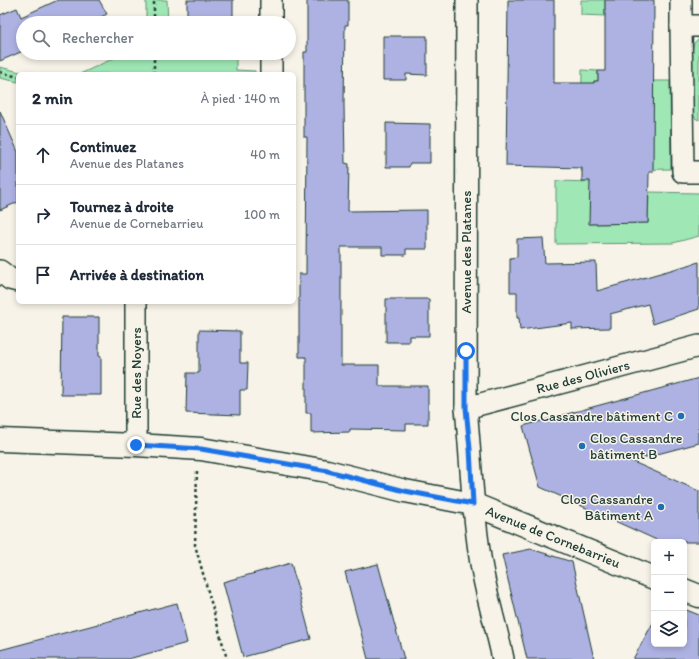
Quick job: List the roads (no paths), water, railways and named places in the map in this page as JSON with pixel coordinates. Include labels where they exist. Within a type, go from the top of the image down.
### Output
[{"type":"street","points":[[271,0],[271,16]]},
{"type":"street","name":"Avenue des Platanes","points":[[467,0],[466,408],[473,504],[480,558],[503,659]]},
{"type":"street","points":[[681,0],[690,26],[683,172],[699,172]]},
{"type":"street","points":[[271,60],[271,72]]},
{"type":"street","points":[[0,271],[10,279],[16,280]]},
{"type":"street","name":"Rue des Noyers","points":[[136,304],[136,445]]},
{"type":"street","name":"Rue des Oliviers","points":[[466,408],[699,346]]},
{"type":"street","name":"Avenue de Cornebarrieu","points":[[0,440],[201,449],[328,471],[405,491],[473,504],[651,577]]},
{"type":"street","points":[[687,591],[699,596]]},
{"type":"place","name":"Clos Cassandre bâtiment C","points":[[681,416]]},
{"type":"place","name":"Clos Cassandre bâtiment B","points":[[582,446]]},
{"type":"place","name":"Clos Cassandre Bâtiment A","points":[[661,507]]}]
